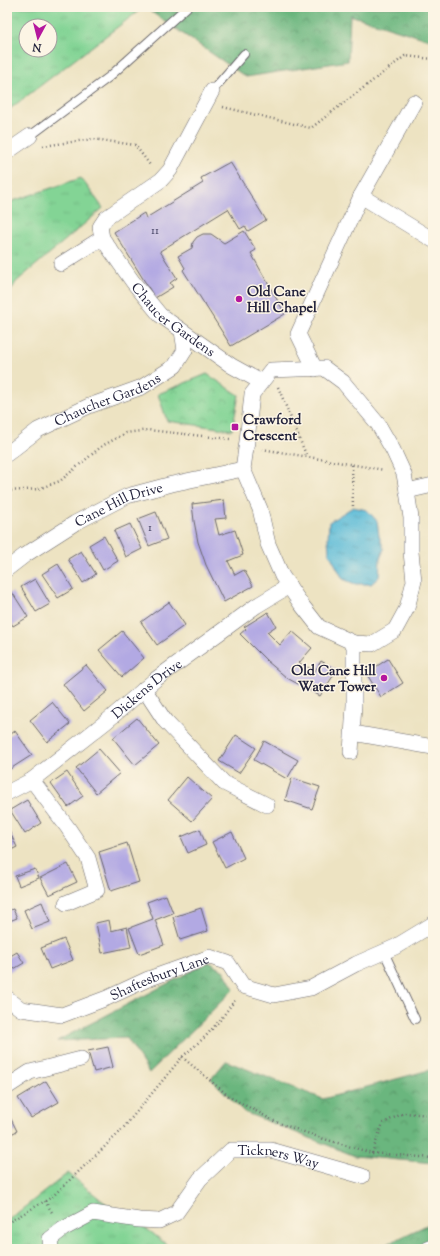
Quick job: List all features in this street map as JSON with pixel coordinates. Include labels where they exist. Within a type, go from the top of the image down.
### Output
[{"type":"street","points":[[62,264],[102,238],[100,227],[106,218],[161,180],[170,170],[209,97]]},
{"type":"street","points":[[315,369],[298,334],[361,196],[414,102]]},
{"type":"street","points":[[7,152],[35,141]]},
{"type":"street","points":[[361,196],[433,240]]},
{"type":"street","name":"Chaucer Gardens","points":[[102,238],[133,282],[160,315],[232,366],[261,382]]},
{"type":"street","name":"Chaucher Gardens","points":[[7,454],[38,430],[89,406],[142,387],[175,366],[185,350],[182,331]]},
{"type":"street","points":[[324,368],[343,382],[378,424],[393,450],[404,474],[410,518],[414,581],[407,608],[394,630],[372,644],[354,643],[319,627],[282,576],[268,544],[260,509],[243,469],[252,394],[271,370],[324,368]]},
{"type":"street","name":"Cane Hill Drive","points":[[7,568],[76,523],[127,496],[172,484],[243,469]]},
{"type":"street","points":[[407,491],[433,485]]},
{"type":"street","name":"Dickens Drive","points":[[7,793],[32,780],[107,721],[156,679],[250,610],[289,586]]},
{"type":"street","points":[[351,752],[354,705],[354,643]]},
{"type":"street","points":[[144,689],[165,721],[224,783],[267,805]]},
{"type":"street","points":[[353,733],[433,747]]},
{"type":"street","points":[[32,780],[68,828],[88,858],[98,890],[66,903]]},
{"type":"street","points":[[243,986],[274,995],[311,988],[356,964],[395,947],[433,924]]},
{"type":"street","name":"Shaftesbury Lane","points":[[7,998],[21,1009],[62,1015],[107,998],[148,979],[210,957],[228,963],[243,986]]},
{"type":"street","points":[[7,1087],[30,1072],[81,1059]]},
{"type":"street","name":"Tickners Way","points":[[51,1249],[50,1239],[64,1229],[93,1213],[139,1220],[159,1221],[176,1213],[200,1180],[231,1150],[271,1150],[362,1176]]},
{"type":"street","points":[[428,1249],[433,1247]]},
{"type":"lane","points":[[35,141],[187,7]]},
{"type":"lane","points":[[209,97],[244,54]]},
{"type":"lane","points":[[384,952],[415,1019]]},
{"type":"path","points":[[209,97],[311,128],[405,56],[433,59]]},
{"type":"path","points":[[35,141],[93,139],[136,145],[161,180]]},
{"type":"path","points":[[271,370],[307,457]]},
{"type":"path","points":[[7,491],[38,489],[60,481],[102,446],[126,432],[148,430],[247,441],[263,450],[404,474]]},
{"type":"path","points":[[352,464],[353,507]]},
{"type":"path","points":[[7,1223],[52,1197],[120,1132],[182,1057],[206,1036],[220,1020],[243,986]]},
{"type":"path","points":[[182,1057],[230,1097],[276,1122],[324,1140],[372,1153],[433,1158]]},
{"type":"path","points":[[372,1153],[382,1123],[404,1113],[433,1115]]},
{"type":"green space","points":[[7,7],[144,7],[7,111]]},
{"type":"green space","points":[[144,7],[433,7],[433,41],[350,15],[348,61],[246,77]]},
{"type":"green space","points":[[81,178],[103,208],[16,282],[7,298],[7,203]]},
{"type":"green space","points":[[207,374],[239,395],[232,430],[167,421],[158,394]]},
{"type":"green space","points":[[209,962],[224,971],[234,989],[149,1073],[127,1038],[57,1041]]},
{"type":"green space","points":[[226,1061],[323,1099],[433,1069],[433,1163],[355,1156],[244,1112],[211,1079]]},
{"type":"green space","points":[[68,1173],[105,1203],[151,1232],[172,1249],[17,1249],[7,1239],[7,1221]]},
{"type":"green space","points":[[433,1222],[433,1249],[377,1249]]},
{"type":"water","points":[[353,507],[367,510],[377,521],[379,536],[384,549],[380,559],[379,577],[371,584],[355,584],[343,579],[329,553],[329,522]]},
{"type":"building","points":[[230,162],[266,220],[248,231],[245,226],[240,229],[228,209],[160,251],[177,278],[170,283],[173,287],[155,298],[114,232],[144,213],[146,218],[203,183],[201,178]]},
{"type":"building","name":"Old Cane Hill Chapel","points":[[244,231],[256,250],[251,253],[285,314],[231,346],[183,270],[185,268],[178,256],[192,248],[193,242],[197,237],[203,234],[211,234],[224,243]]},
{"type":"building","points":[[224,500],[226,518],[215,519],[219,535],[235,530],[243,555],[228,561],[235,575],[244,570],[253,586],[224,602],[206,565],[198,542],[192,504]]},
{"type":"building","points":[[156,512],[167,539],[149,546],[138,519]]},
{"type":"building","points":[[130,524],[142,549],[126,557],[114,531]]},
{"type":"building","points":[[104,536],[118,561],[103,570],[89,545]]},
{"type":"building","points":[[81,551],[96,574],[83,583],[68,559]]},
{"type":"building","points":[[58,564],[73,589],[58,598],[42,574]]},
{"type":"building","points":[[35,579],[50,604],[36,612],[21,587]]},
{"type":"building","points":[[12,592],[28,617],[13,626],[7,617],[7,595]]},
{"type":"building","points":[[169,602],[185,625],[157,645],[141,622]]},
{"type":"building","points":[[268,612],[276,626],[267,632],[280,645],[292,631],[312,648],[299,663],[315,671],[321,661],[337,670],[320,696],[287,678],[267,661],[240,634],[246,629],[244,627]]},
{"type":"building","points":[[122,631],[144,658],[122,677],[99,650]]},
{"type":"building","name":"Old Cane Hill Water Tower","points":[[388,659],[403,683],[381,697],[366,673]]},
{"type":"building","points":[[86,665],[108,691],[84,711],[63,684]]},
{"type":"building","points":[[52,702],[70,724],[47,742],[30,720]]},
{"type":"building","points":[[137,718],[159,745],[135,765],[113,738]]},
{"type":"building","points":[[15,731],[32,755],[7,771],[7,737]]},
{"type":"building","points":[[236,735],[256,748],[239,773],[219,761]]},
{"type":"building","points":[[264,741],[298,760],[287,779],[254,760]]},
{"type":"building","points":[[99,749],[120,773],[96,793],[76,768]]},
{"type":"building","points":[[67,772],[83,796],[68,807],[51,783]]},
{"type":"building","points":[[187,777],[212,799],[192,821],[168,800]]},
{"type":"building","points":[[292,778],[320,787],[312,809],[285,800]]},
{"type":"building","points":[[27,800],[41,823],[25,834],[10,810]]},
{"type":"building","points":[[7,827],[17,847],[7,852]]},
{"type":"building","points":[[200,829],[206,845],[188,853],[181,837]]},
{"type":"building","points":[[232,832],[244,858],[225,868],[212,842]]},
{"type":"building","points":[[127,843],[139,882],[111,891],[99,852]]},
{"type":"building","points":[[68,864],[77,882],[49,895],[40,878]]},
{"type":"building","points":[[35,869],[39,878],[19,886],[15,876]]},
{"type":"building","points":[[166,895],[173,913],[155,920],[164,945],[139,954],[129,928],[153,919],[147,902]]},
{"type":"building","points":[[42,902],[50,922],[32,929],[24,910]]},
{"type":"building","points":[[201,908],[208,931],[180,940],[173,917]]},
{"type":"building","points":[[13,909],[17,918],[7,922],[7,911]]},
{"type":"building","points":[[109,920],[111,931],[127,927],[131,947],[102,953],[96,923]]},
{"type":"building","points":[[64,939],[73,960],[50,969],[41,948]]},
{"type":"building","points":[[17,952],[24,963],[7,973],[7,958]]},
{"type":"building","points":[[108,1047],[113,1067],[94,1072],[88,1051]]},
{"type":"building","points":[[46,1081],[59,1102],[31,1118],[18,1098]]},
{"type":"building","points":[[7,1111],[17,1131],[7,1136]]},
{"type":"place","name":"Old Cane Hill Chapel","points":[[239,299]]},
{"type":"place","name":"Crawford Crescent","points":[[235,427]]},
{"type":"place","name":"Old Cane Hill Water Tower","points":[[384,678]]}]
